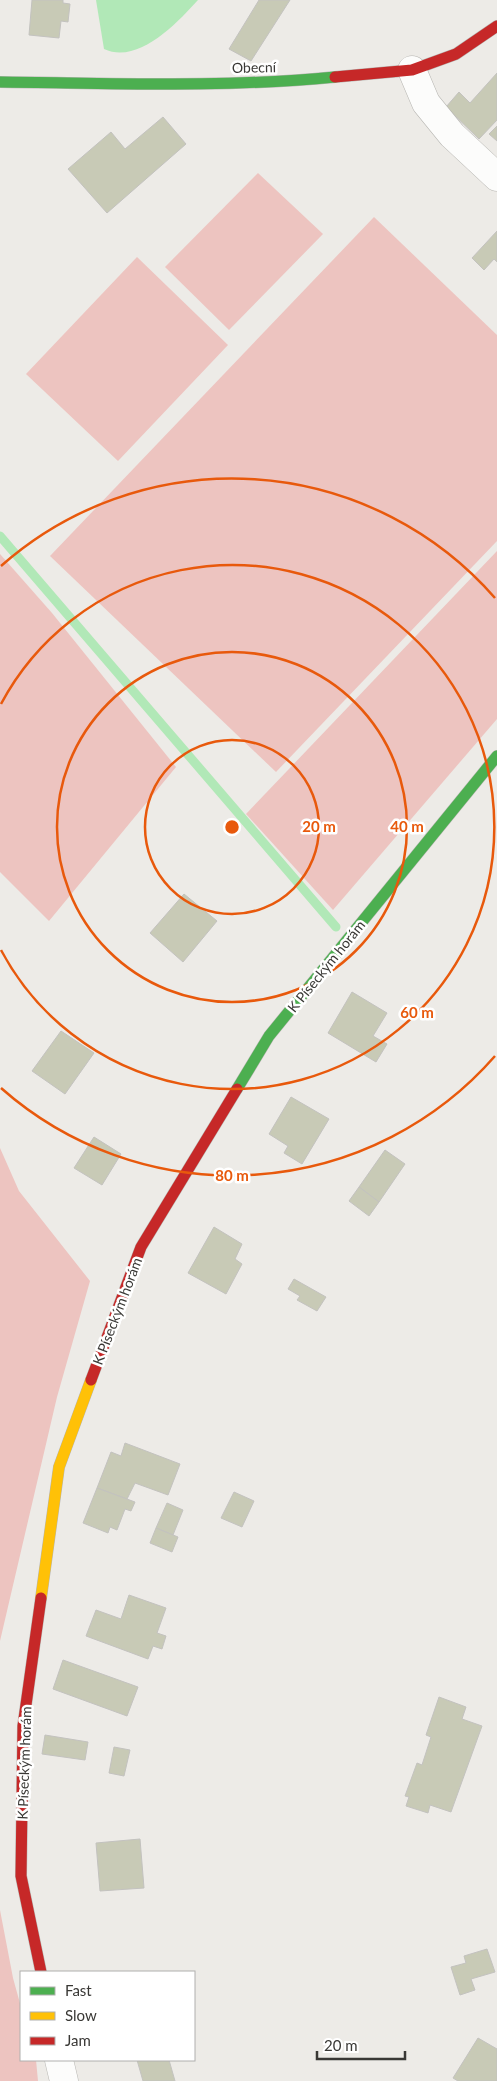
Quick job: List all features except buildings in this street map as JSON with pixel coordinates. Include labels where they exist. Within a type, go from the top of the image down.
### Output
[{"type":"street","name":"Obecní","points":[[0,82],[186,84],[287,82],[412,70],[456,54],[497,26]]},
{"type":"street","points":[[412,70],[426,103],[452,135],[497,177]]},
{"type":"street","name":"K Píseckým horám","points":[[41,1971],[21,1876],[23,1726],[58,1467],[141,1247],[269,1036],[497,756]]},
{"type":"street","points":[[59,2061],[64,2081]]},
{"type":"shaded area","points":[[96,0],[198,0],[179,20],[156,39],[143,47],[117,52],[104,49]]},
{"type":"shaded area","points":[[258,173],[323,234],[229,330],[165,267]]},
{"type":"shaded area","points":[[374,217],[497,335],[497,541],[276,772],[50,556]]},
{"type":"shaded area","points":[[137,257],[228,345],[118,461],[26,374]]},
{"type":"shaded area","points":[[497,551],[497,719],[333,910],[246,814]]},
{"type":"shaded area","points":[[0,554],[52,613],[176,767],[49,921],[0,872]]},
{"type":"shaded area","points":[[0,1148],[19,1191],[90,1281],[57,1397],[0,1641]]},
{"type":"shaded area","points":[[0,1910],[13,1978],[20,2003],[20,2061],[36,2061],[38,2081],[0,2081]]},
{"type":"waterway","points":[[0,536],[336,927]]},
{"type":"traffic: fast","points":[[0,82],[210,84],[335,77]]},
{"type":"traffic: fast","points":[[237,1089],[269,1036],[497,756]]},
{"type":"traffic: slow","points":[[41,1598],[59,1467],[91,1380]]},
{"type":"traffic: jam","points":[[335,77],[412,70],[456,54],[497,26]]},
{"type":"traffic: jam","points":[[91,1380],[141,1247],[237,1089]]},
{"type":"traffic: jam","points":[[41,1598],[23,1726],[21,1876],[41,1971]]}]
